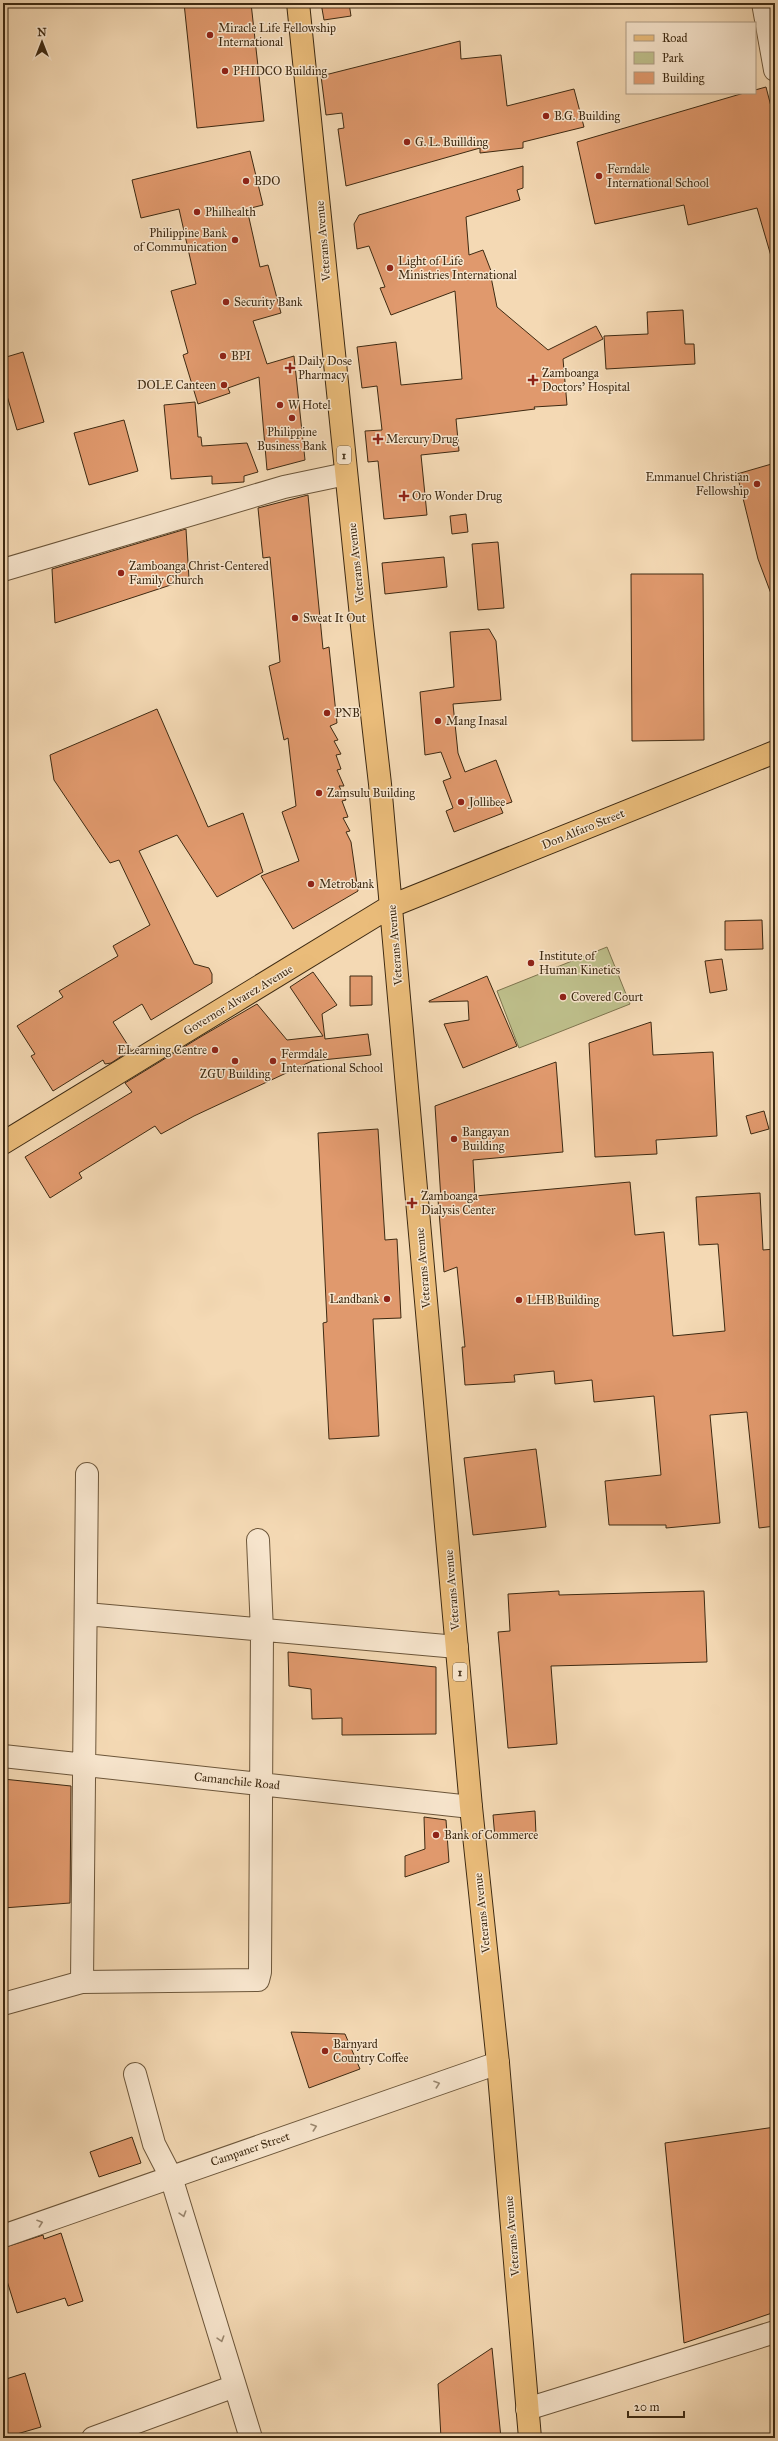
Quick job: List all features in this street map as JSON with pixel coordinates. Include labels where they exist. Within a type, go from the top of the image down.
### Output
[{"type":"main road","name":"Veterans Avenue","points":[[298,3],[391,906],[458,1647],[471,1807],[498,2063],[530,2438]]},
{"type":"main road","name":"Don Alfaro Street","points":[[391,906],[775,752]]},
{"type":"main road","name":"Governor Alvarez Avenue","points":[[3,1143],[391,906]]},
{"type":"street","points":[[763,3],[775,70]]},
{"type":"street","points":[[3,570],[284,487],[346,474]]},
{"type":"street","points":[[82,1982],[86,1766],[87,1474]]},
{"type":"street","points":[[3,2004],[82,1982],[258,1980],[260,1972],[262,1631],[258,1540]]},
{"type":"street","points":[[86,1614],[262,1631],[458,1647]]},
{"type":"street","name":"Camanchile Road","points":[[3,1756],[471,1807]]},
{"type":"street","name":"Campaner Street","points":[[3,2236],[498,2063]]},
{"type":"street","points":[[135,2074],[154,2144],[171,2177],[251,2438]]},
{"type":"street","points":[[527,2409],[775,2332]]},
{"type":"street","points":[[93,2438],[235,2386]]},
{"type":"green space","name":"Covered Court","points":[[607,947],[630,1004],[519,1048],[497,991]]},
{"type":"building","name":"PHIDCO Building","points":[[184,3],[251,3],[264,121],[197,128]]},
{"type":"building","points":[[321,3],[349,3],[351,16],[324,20]]},
{"type":"building","points":[[460,41],[461,59],[501,55],[507,106],[574,89],[584,127],[523,142],[523,148],[480,153],[480,148],[346,186],[338,129],[344,128],[342,113],[326,115],[321,76]]},
{"type":"building","points":[[766,87],[775,122],[775,255],[771,256],[757,208],[688,225],[684,205],[595,224],[577,142],[741,94],[756,94],[756,90]]},
{"type":"building","points":[[250,151],[263,205],[247,209],[260,267],[268,265],[281,313],[253,321],[267,364],[294,356],[305,460],[267,470],[259,377],[228,388],[230,393],[198,404],[183,355],[188,353],[171,291],[196,284],[179,209],[141,218],[132,180]]},
{"type":"building","points":[[523,166],[523,188],[517,190],[520,200],[466,217],[469,255],[483,250],[493,276],[491,277],[497,307],[548,350],[596,326],[603,339],[563,359],[567,405],[534,407],[535,409],[456,419],[459,451],[421,455],[427,515],[384,519],[378,461],[368,462],[365,431],[382,430],[377,386],[362,388],[357,347],[396,342],[401,385],[462,379],[455,291],[391,315],[380,288],[385,287],[369,246],[357,249],[354,224],[359,215]]},
{"type":"building","points":[[683,310],[685,344],[694,344],[695,364],[606,369],[604,336],[648,334],[647,312]]},
{"type":"building","points":[[23,352],[44,422],[17,430],[3,382],[3,358]]},
{"type":"building","points":[[195,402],[198,437],[201,437],[202,446],[247,443],[258,472],[244,476],[244,482],[212,484],[212,476],[171,479],[164,405]]},
{"type":"building","points":[[124,420],[138,471],[89,485],[74,433]]},
{"type":"building","points":[[775,463],[775,599],[773,599],[758,559],[737,474]]},
{"type":"building","points":[[308,495],[323,649],[329,647],[337,723],[330,726],[338,740],[334,741],[341,754],[336,755],[341,769],[337,770],[344,786],[339,786],[346,800],[342,801],[348,817],[343,818],[350,831],[346,832],[351,842],[358,891],[293,929],[261,876],[299,861],[282,812],[296,806],[288,738],[284,740],[269,666],[280,662],[270,557],[263,558],[258,508]]},
{"type":"building","points":[[466,514],[468,532],[452,534],[450,516]]},
{"type":"building","name":"Zamboanga Christ-Centered Family Church","points":[[186,529],[189,579],[55,623],[52,569]]},
{"type":"building","points":[[498,542],[504,608],[478,610],[472,544]]},
{"type":"building","points":[[444,557],[447,587],[385,594],[382,563]]},
{"type":"building","points":[[631,574],[703,574],[704,740],[632,741]]},
{"type":"building","points":[[489,629],[496,641],[501,700],[453,704],[458,753],[465,772],[496,760],[512,802],[500,806],[503,813],[454,832],[446,811],[453,808],[443,781],[451,778],[441,752],[425,755],[420,692],[454,687],[450,632]]},
{"type":"building","points":[[157,709],[208,827],[243,813],[263,872],[217,897],[177,835],[139,851],[194,964],[209,968],[212,974],[212,983],[151,1020],[142,1004],[113,1022],[131,1050],[111,1063],[105,1064],[103,1060],[53,1091],[31,1056],[35,1054],[17,1026],[63,997],[59,991],[118,956],[113,946],[150,925],[119,860],[110,863],[54,780],[50,755]]},
{"type":"building","points":[[762,920],[763,949],[725,950],[725,921]]},
{"type":"building","points":[[722,959],[727,990],[710,993],[705,961]]},
{"type":"building","points":[[313,972],[337,1005],[322,1014],[325,1039],[368,1034],[371,1055],[312,1061],[194,1116],[161,1134],[155,1126],[79,1173],[82,1178],[50,1198],[25,1157],[132,1092],[125,1083],[202,1036],[257,1004],[287,1040],[323,1036],[290,987]]},
{"type":"building","points":[[350,976],[372,976],[372,1005],[350,1006]]},
{"type":"building","points":[[487,976],[517,1046],[463,1068],[444,1024],[469,1020],[468,1001],[429,1001]]},
{"type":"building","points":[[651,1022],[653,1055],[713,1052],[717,1136],[656,1140],[657,1154],[595,1157],[589,1043]]},
{"type":"building","points":[[556,1062],[563,1152],[473,1160],[475,1196],[630,1182],[635,1235],[664,1232],[673,1336],[725,1331],[718,1244],[699,1245],[696,1197],[760,1193],[763,1250],[775,1249],[775,1526],[759,1528],[747,1412],[710,1415],[720,1523],[666,1528],[666,1525],[609,1525],[605,1481],[661,1475],[654,1396],[594,1402],[592,1380],[555,1384],[554,1371],[514,1375],[515,1382],[465,1385],[462,1347],[465,1347],[457,1267],[444,1272],[438,1200],[441,1200],[435,1106]]},
{"type":"building","points":[[764,1111],[769,1129],[751,1134],[746,1116]]},
{"type":"building","points":[[378,1129],[385,1240],[397,1239],[401,1318],[373,1319],[379,1436],[329,1439],[323,1323],[327,1322],[318,1133]]},
{"type":"building","points":[[536,1449],[546,1527],[473,1535],[464,1458]]},
{"type":"building","points":[[559,1591],[559,1595],[704,1591],[707,1662],[551,1666],[557,1744],[508,1748],[498,1632],[510,1631],[508,1594]]},
{"type":"building","points":[[288,1652],[436,1667],[436,1734],[342,1735],[342,1718],[312,1719],[311,1689],[289,1686]]},
{"type":"building","points":[[3,1779],[71,1786],[70,1903],[3,1908]]},
{"type":"building","points":[[535,1811],[536,1835],[495,1838],[493,1815]]},
{"type":"building","name":"Bank of Commerce","points":[[424,1817],[446,1820],[449,1862],[405,1877],[405,1856],[425,1849]]},
{"type":"building","name":"Barnyard Country Coffee","points":[[291,2032],[345,2034],[360,2069],[309,2088]]},
{"type":"building","points":[[775,2127],[775,2312],[684,2343],[665,2143]]},
{"type":"building","points":[[132,2137],[141,2163],[99,2177],[90,2152]]},
{"type":"building","points":[[61,2233],[83,2301],[68,2306],[65,2298],[17,2313],[3,2268],[3,2248],[43,2235],[44,2239]]},
{"type":"building","points":[[492,2348],[501,2438],[441,2438],[438,2384]]},
{"type":"building","points":[[25,2373],[41,2427],[3,2438],[3,2380]]},
{"type":"place","name":"Miracle Life Fellowship International","points":[[210,35]]},
{"type":"place","name":"PHIDCO Building","points":[[225,71]]},
{"type":"place","name":"B.G. Building","points":[[546,116]]},
{"type":"place","name":"G. L. Buillding","points":[[407,142]]},
{"type":"place","name":"Ferndale International School","points":[[599,176]]},
{"type":"place","name":"BDO","points":[[246,181]]},
{"type":"place","name":"Philhealth","points":[[197,212]]},
{"type":"place","name":"Philippine Bank of Communication","points":[[235,240]]},
{"type":"place","name":"Light of Life Ministries International","points":[[390,268]]},
{"type":"place","name":"Security Bank","points":[[226,302]]},
{"type":"place","name":"BPI","points":[[223,356]]},
{"type":"place","name":"Daily Dose Pharmacy","points":[[290,368]]},
{"type":"place","name":"Zamboanga Doctors' Hospital","points":[[533,380]]},
{"type":"place","name":"DOLE Canteen","points":[[224,385]]},
{"type":"place","name":"W Hotel","points":[[280,405]]},
{"type":"place","name":"Philippine Business Bank","points":[[292,418]]},
{"type":"place","name":"Mercury Drug","points":[[378,439]]},
{"type":"place","name":"Emmanuel Christian Fellowship","points":[[757,484]]},
{"type":"place","name":"Oro Wonder Drug","points":[[404,496]]},
{"type":"place","name":"Zamboanga Christ-Centered Family Church","points":[[121,573]]},
{"type":"place","name":"Sweat It Out","points":[[295,618]]},
{"type":"place","name":"PNB","points":[[327,713]]},
{"type":"place","name":"Mang Inasal","points":[[438,721]]},
{"type":"place","name":"Zamsulu Building","points":[[319,793]]},
{"type":"place","name":"Jollibee","points":[[461,802]]},
{"type":"place","name":"Metrobank","points":[[311,884]]},
{"type":"place","name":"Institute of Human Kinetics","points":[[531,963]]},
{"type":"place","name":"Covered Court","points":[[563,997]]},
{"type":"place","name":"ELearning Centre","points":[[215,1050]]},
{"type":"place","name":"ZGU Building","points":[[235,1061]]},
{"type":"place","name":"Fermdale International School","points":[[273,1061]]},
{"type":"place","name":"Bangayan Building","points":[[454,1139]]},
{"type":"place","name":"Zamboanga Dialysis Center","points":[[412,1203]]},
{"type":"place","name":"Landbank","points":[[387,1299]]},
{"type":"place","name":"LHB Building","points":[[519,1300]]},
{"type":"place","name":"Bank of Commerce","points":[[436,1835]]},
{"type":"place","name":"Barnyard Country Coffee","points":[[325,2051]]}]
